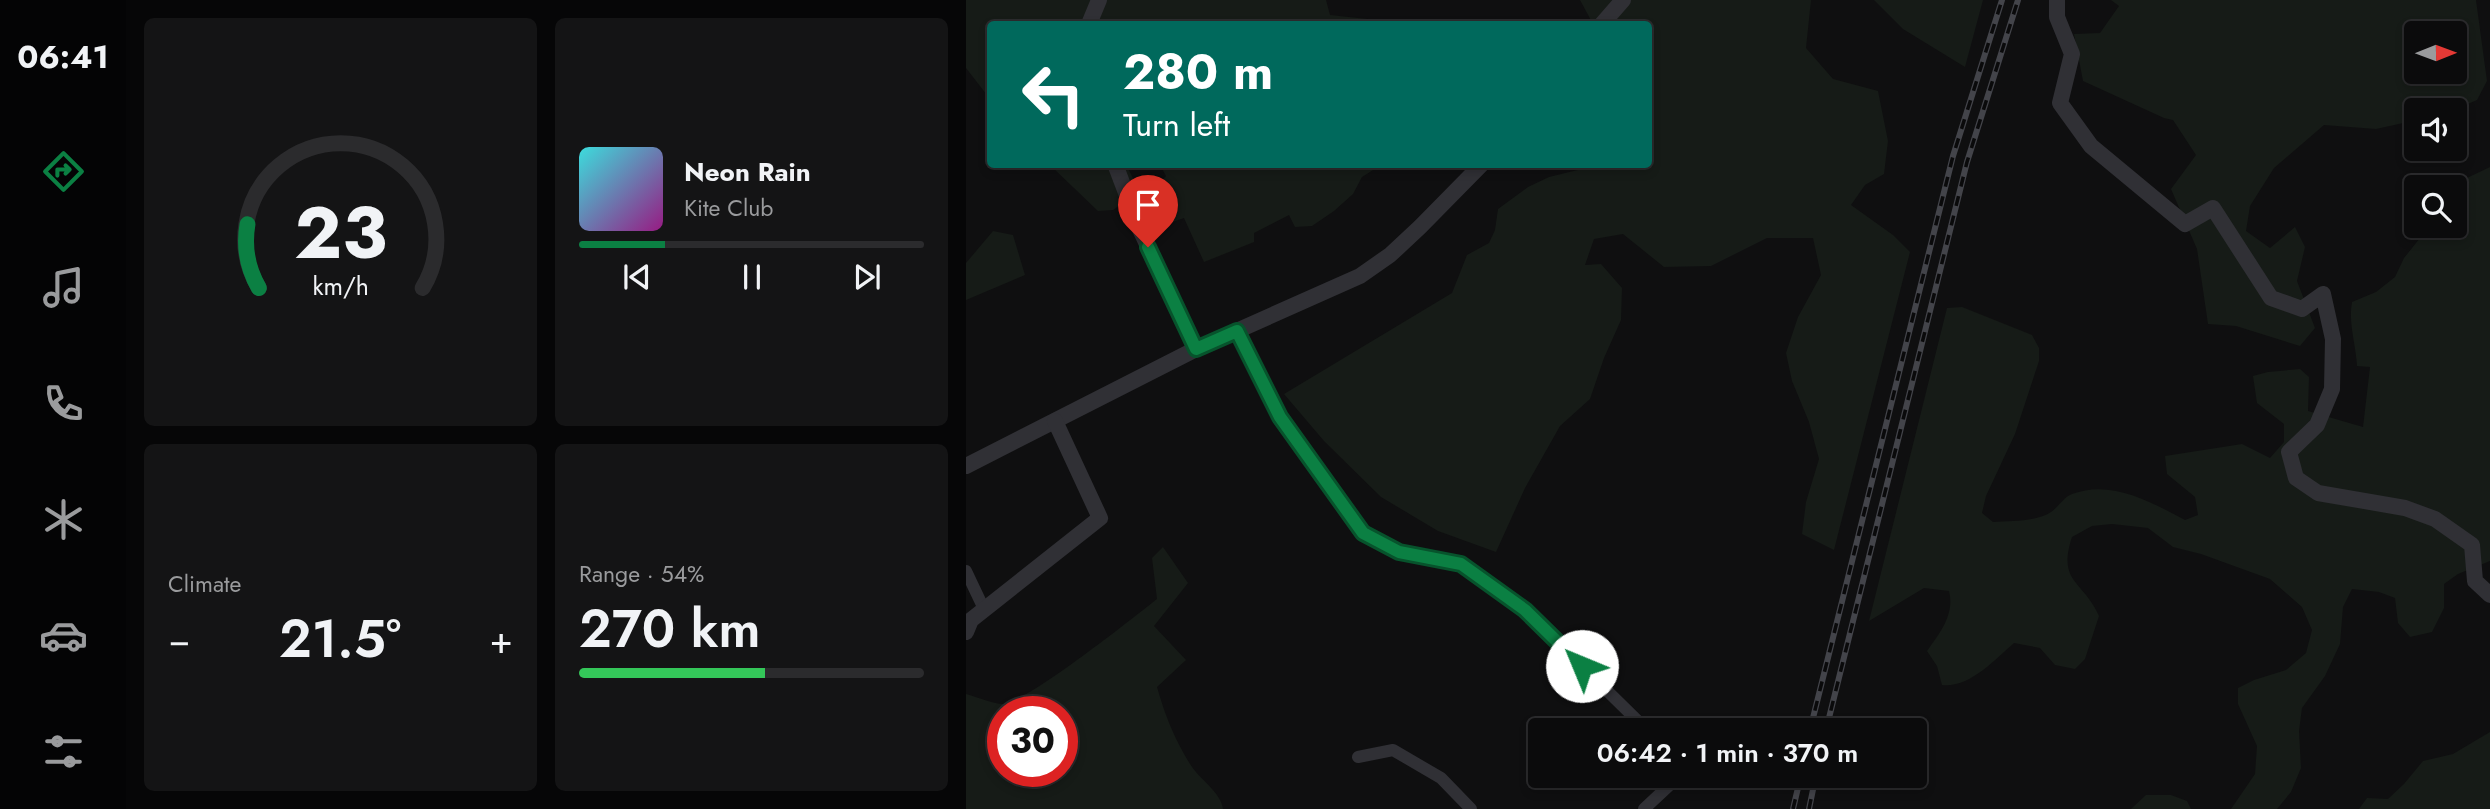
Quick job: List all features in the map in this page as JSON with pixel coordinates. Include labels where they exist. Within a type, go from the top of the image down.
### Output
[{"type":"street","points":[[1090,21],[1099,0]]},
{"type":"street","points":[[1605,21],[1623,0]]},
{"type":"street","points":[[2057,0],[2057,16],[2072,54],[2060,103],[2091,146],[2185,224],[2213,208],[2271,298],[2302,309],[2323,294],[2333,339],[2332,389],[2317,425],[2289,452],[2296,478],[2318,493],[2405,508],[2435,519],[2472,545],[2475,581],[2490,595]]},
{"type":"street","points":[[1117,168],[1139,227],[1196,349]]},
{"type":"street","points":[[966,466],[1196,349],[1360,276],[1400,246],[1478,168]]},
{"type":"street","points":[[1237,331],[1280,417],[1363,533],[1399,552],[1461,564],[1525,610],[1635,718]]},
{"type":"street","points":[[966,632],[971,620],[1100,518],[1055,421]]},
{"type":"street","points":[[966,571],[984,609]]},
{"type":"street","points":[[1358,757],[1393,750],[1441,778],[1471,809]]},
{"type":"street","points":[[1644,809],[1666,788]]},
{"type":"shaded area","points":[[966,0],[1326,0],[1330,15],[1386,21],[987,21],[987,95],[966,68]]},
{"type":"shaded area","points":[[1580,0],[1811,0],[1806,48],[1833,79],[1878,91],[1888,141],[1884,174],[1865,185],[1851,205],[1893,235],[1910,252],[1834,550],[1802,534],[1806,502],[1819,459],[1809,422],[1792,381],[1786,353],[1798,317],[1821,275],[1813,238],[1767,238],[1711,266],[1664,267],[1623,234],[1594,239],[1585,265],[1601,264],[1622,288],[1621,320],[1590,399],[1560,426],[1525,488],[1496,552],[1438,531],[1381,497],[1324,441],[1284,394],[1452,293],[1467,255],[1489,243],[1495,230],[1498,209],[1528,187],[1549,177],[1586,168],[1652,168],[1652,21],[1591,21]]},
{"type":"shaded area","points":[[1874,0],[1983,0],[1965,67],[1903,29]]},
{"type":"shaded area","points":[[2111,0],[2476,0],[2487,81],[2477,100],[2467,104],[2467,98],[2404,98],[2404,123],[2376,129],[2324,125],[2274,168],[2250,206],[2246,231],[2270,248],[2295,227],[2305,247],[2297,281],[2315,328],[2300,346],[2236,326],[2208,324],[2197,249],[2171,189],[2196,155],[2173,120],[2083,81],[2074,34],[2100,33],[2119,6]]},
{"type":"shaded area","points":[[2490,167],[2490,561],[2458,574],[2444,584],[2444,608],[2432,632],[2410,637],[2398,623],[2395,598],[2379,592],[2352,589],[2343,607],[2340,644],[2325,676],[2302,708],[2299,731],[2301,768],[2291,792],[2277,809],[2231,809],[2255,774],[2257,746],[2238,704],[2238,688],[2286,670],[2306,653],[2312,630],[2302,607],[2270,579],[2201,554],[2173,547],[2148,528],[2112,524],[2092,526],[2072,537],[2068,552],[2070,573],[2099,616],[2085,659],[2075,669],[2055,665],[2040,648],[2014,643],[1981,672],[1952,685],[1942,685],[1937,666],[1927,651],[1948,615],[1949,591],[1924,588],[1869,621],[1947,308],[1962,307],[2032,335],[2039,348],[2039,361],[2015,434],[1986,496],[1982,513],[1993,522],[2031,519],[2051,512],[2072,494],[2101,489],[2145,500],[2185,520],[2198,515],[2195,497],[2167,474],[2165,456],[2242,444],[2270,458],[2284,442],[2284,424],[2257,403],[2253,376],[2300,369],[2309,377],[2308,411],[2363,427],[2370,367],[2357,366],[2352,302],[2376,292],[2395,277],[2404,258],[2420,238],[2467,238],[2467,178]]},
{"type":"shaded area","points":[[1053,168],[1128,168],[1139,191],[1113,210],[1098,211]]},
{"type":"shaded area","points":[[1162,168],[1376,168],[1362,177],[1353,194],[1312,226],[1295,227],[1289,215],[1254,233],[1254,242],[1204,262],[1184,218],[1161,226],[1151,217],[1145,200],[1166,176]]},
{"type":"shaded area","points":[[993,231],[1013,235],[1025,275],[966,300],[966,263]]},
{"type":"shaded area","points":[[1163,547],[1188,583],[1154,626],[1186,660],[1157,687],[1184,754],[1194,770],[1214,791],[1223,809],[966,809],[966,694],[987,700],[987,787],[1078,787],[1078,696],[1023,696],[1079,659],[1157,599],[1152,558]]},
{"type":"shaded area","points":[[2490,732],[2490,809],[2359,809],[2367,798],[2388,799],[2423,761],[2453,754]]},
{"type":"shaded area","points":[[2146,795],[2171,795],[2187,801],[2191,809],[2131,809]]},
{"type":"railway","points":[[1813,718],[1953,156],[2002,0]]},
{"type":"railway","points":[[1829,718],[1967,162],[2018,0]]},
{"type":"railway","points":[[1793,809],[1798,788]]},
{"type":"railway","points":[[1809,809],[1813,788]]},
{"type":"route","points":[[1148,247],[1196,349],[1237,331],[1280,417],[1363,533],[1399,552],[1461,564],[1525,610],[1582,666]]}]
